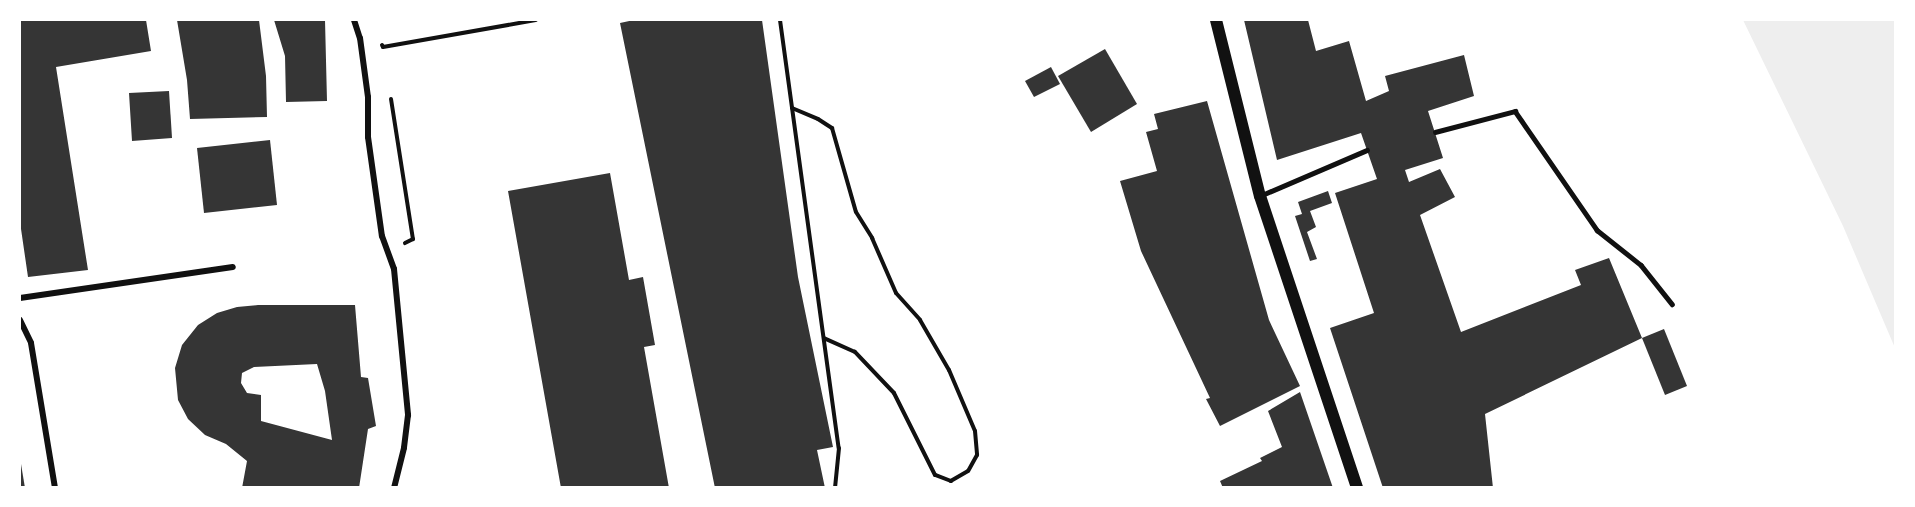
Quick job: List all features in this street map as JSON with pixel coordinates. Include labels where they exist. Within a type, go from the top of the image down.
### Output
[{"type":"main road","points":[[1216,20],[1260,196],[1357,488]]},
{"type":"street","points":[[354,20],[360,38],[369,97],[368,137],[382,236],[394,269],[408,415],[394,488]]},
{"type":"street","points":[[20,298],[233,267]]},
{"type":"street","points":[[20,320],[31,343],[55,488]]},
{"type":"lane","points":[[1435,132],[1515,111],[1597,230],[1641,265],[1672,304]]},
{"type":"lane","points":[[1260,196],[1367,150]]},
{"type":"path","points":[[383,47],[536,20]]},
{"type":"path","points":[[780,20],[839,448],[835,488]]},
{"type":"path","points":[[382,41],[385,59]]},
{"type":"path","points":[[390,94],[409,218]]},
{"type":"path","points":[[792,108],[818,119],[831,128],[856,212],[872,238],[896,292],[920,320],[949,370],[975,432],[977,455],[968,471],[951,481],[935,475],[894,393],[855,352],[824,338]]},
{"type":"shaded area","points":[[1743,20],[1895,20],[1895,348],[1843,226]]},
{"type":"building","points":[[20,20],[146,20],[151,51],[56,67],[88,270],[28,277],[20,222]]},
{"type":"building","points":[[177,20],[259,20],[266,76],[267,117],[190,119],[187,80]]},
{"type":"building","points":[[274,20],[325,20],[327,101],[286,102],[285,56]]},
{"type":"building","points":[[634,20],[762,20],[798,277],[833,447],[817,450],[825,488],[715,488],[620,23]]},
{"type":"building","points":[[1244,20],[1308,20],[1316,51],[1349,41],[1366,101],[1389,91],[1385,76],[1464,55],[1474,96],[1428,111],[1443,158],[1405,170],[1409,182],[1440,169],[1455,197],[1420,215],[1461,332],[1581,285],[1575,270],[1609,258],[1642,338],[1485,414],[1493,488],[1383,488],[1330,328],[1374,313],[1335,193],[1377,179],[1361,133],[1277,160]]},
{"type":"building","points":[[1105,49],[1137,104],[1091,132],[1058,76]]},
{"type":"building","points":[[1051,67],[1060,84],[1034,97],[1025,81]]},
{"type":"building","points":[[169,91],[172,138],[132,141],[129,93]]},
{"type":"building","points":[[1207,101],[1269,320],[1300,386],[1220,426],[1206,399],[1210,398],[1141,251],[1120,181],[1157,171],[1146,132],[1158,129],[1154,114]]},
{"type":"building","points":[[270,140],[277,205],[204,213],[197,148]]},
{"type":"building","points":[[610,173],[629,280],[643,277],[655,345],[644,347],[669,488],[561,488],[508,191]]},
{"type":"building","points":[[1328,191],[1332,203],[1310,211],[1316,227],[1307,232],[1317,259],[1310,261],[1295,216],[1302,214],[1298,202]]},
{"type":"building","points":[[355,305],[361,377],[368,378],[376,426],[368,429],[359,488],[242,488],[247,461],[226,444],[205,435],[188,419],[178,400],[175,368],[182,345],[198,325],[217,313],[237,307]],"holes":[[[317,364],[325,391],[332,440],[261,421],[261,395],[247,393],[241,383],[242,373],[254,367]]]},
{"type":"building","points":[[1664,329],[1687,386],[1665,395],[1642,338]]},
{"type":"building","points":[[1300,392],[1333,488],[1223,488],[1220,481],[1262,461],[1260,458],[1282,447],[1268,411]]},
{"type":"building","points":[[21,464],[25,488],[20,488]]}]
